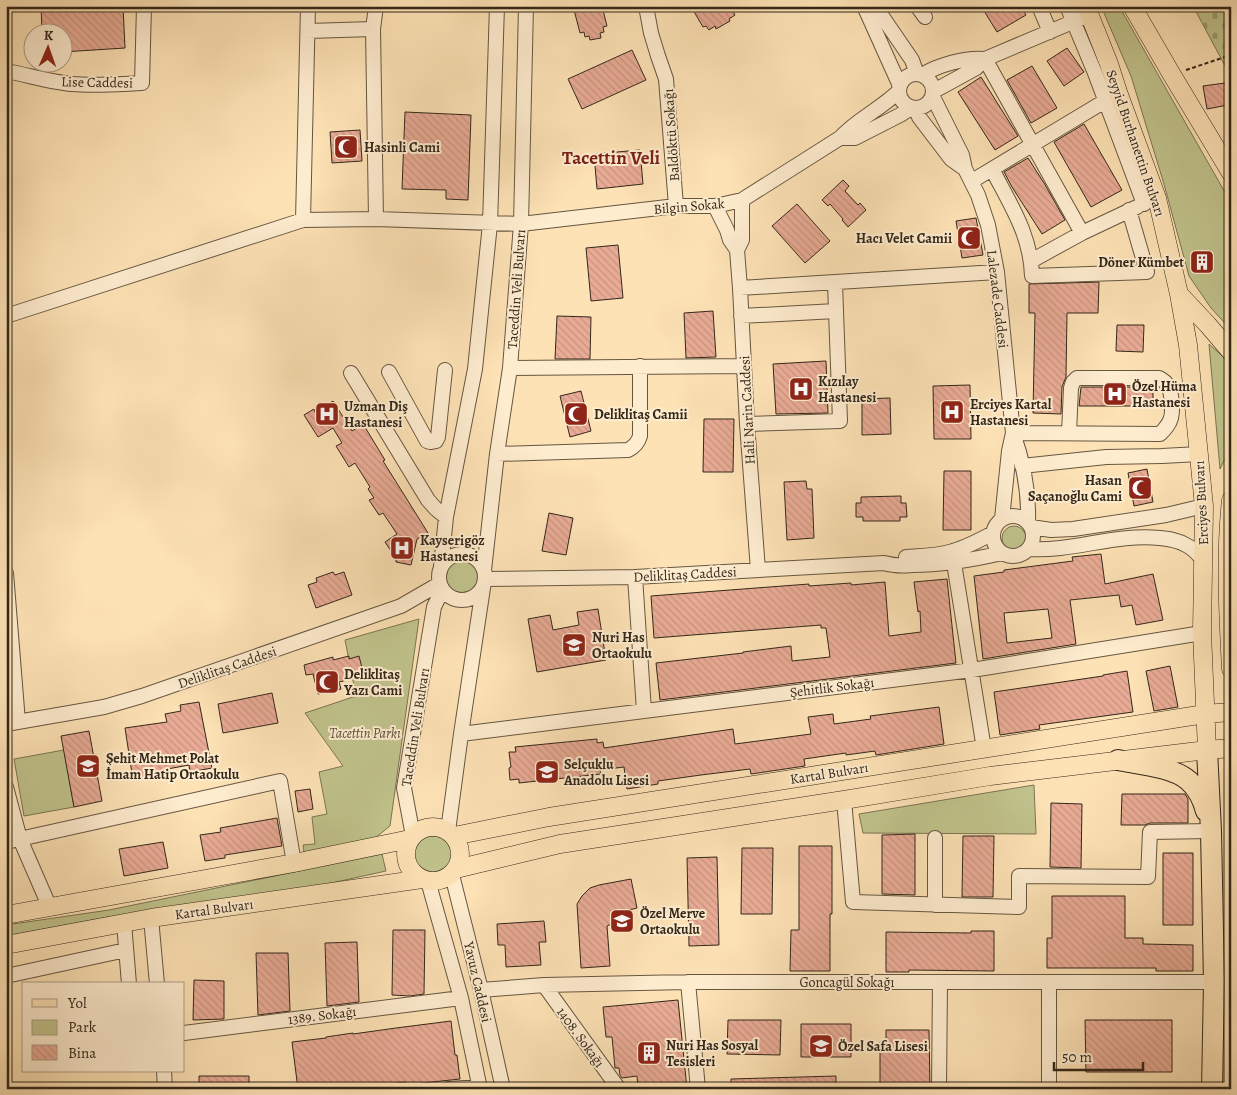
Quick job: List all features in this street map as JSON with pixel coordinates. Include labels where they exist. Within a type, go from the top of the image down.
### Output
[{"type":"highway","points":[[1207,750],[1212,831],[1214,982],[1212,1089]]},
{"type":"highway","points":[[1118,760],[1174,772],[1189,781],[1202,799],[1212,831]]},
{"type":"main road","points":[[1132,6],[1231,173]]},
{"type":"main road","name":"Seyyid Burhanettin Bulvarı","points":[[1083,15],[1109,64],[1179,294]]},
{"type":"main road","points":[[1179,294],[1231,352]]},
{"type":"main road","name":"Erciyes Bulvarı","points":[[1179,294],[1188,345],[1204,506],[1202,633],[1207,750]]},
{"type":"main road","name":"Erciyes Bulvarı","points":[[1231,500],[1229,516],[1228,605],[1231,669]]},
{"type":"main road","name":"Kartal Bulvarı","points":[[451,834],[1204,714],[1231,712]]},
{"type":"main road","name":"Kartal Bulvarı","points":[[454,872],[560,844],[990,776],[1231,748]]},
{"type":"main road","points":[[435,827],[442,828],[451,834],[458,842],[461,856],[454,872],[446,879],[439,881],[425,880],[413,873],[406,860],[407,846],[411,838],[421,830],[435,827]]},
{"type":"main road","name":"Kartal Bulvarı","points":[[6,916],[294,863],[411,838]]},
{"type":"main road","name":"Kartal Bulvarı","points":[[6,945],[151,918],[425,880]]},
{"type":"street","name":"Lise Caddesi","points":[[6,70],[73,84],[142,83],[144,6]]},
{"type":"street","points":[[303,220],[308,6]]},
{"type":"street","points":[[376,6],[372,29],[376,219]]},
{"type":"street","points":[[441,566],[444,561],[454,555],[466,554],[472,556],[481,564],[484,579],[479,593],[469,599],[451,598],[441,587],[438,578],[446,517],[475,369],[490,224],[497,6]]},
{"type":"street","name":"Taceddin Veli Bulvarı","points":[[451,834],[461,734],[484,579],[497,454],[510,368],[520,224],[526,6]]},
{"type":"street","name":"Baldöktü Sokağı","points":[[646,6],[651,33],[666,79],[676,206]]},
{"type":"street","points":[[864,6],[900,88],[902,101],[914,108],[926,105],[930,102],[933,94],[931,81],[919,74],[912,60],[875,6]]},
{"type":"street","points":[[1039,6],[1050,32]]},
{"type":"street","points":[[1066,6],[1083,15]]},
{"type":"street","points":[[933,94],[976,68],[985,59],[1050,32],[1083,15]]},
{"type":"street","points":[[1031,261],[1082,233],[1150,201],[1105,101],[1095,73],[1083,15]]},
{"type":"street","points":[[308,31],[372,29]]},
{"type":"street","points":[[900,88],[906,77],[974,58],[985,59]]},
{"type":"street","points":[[985,59],[1082,233]]},
{"type":"street","name":"Bilgin Sokak","points":[[6,316],[303,220],[376,219],[520,224],[676,206],[715,206],[742,200],[840,138],[889,101],[900,88]]},
{"type":"street","name":"Lalezade Caddesi","points":[[933,94],[962,155],[988,225],[997,272],[1013,433],[1020,451],[1030,525]]},
{"type":"street","points":[[968,175],[992,169],[1105,101]]},
{"type":"street","name":"Bilgin Sokak","points":[[840,138],[855,138],[914,108]]},
{"type":"street","name":"Lalezade Caddesi","points":[[914,108],[951,159],[968,175]]},
{"type":"street","points":[[992,169],[1020,223],[1028,246],[1032,276],[1147,272],[1129,210]]},
{"type":"street","name":"Hali Narin Caddesi","points":[[737,250],[742,240],[742,200]]},
{"type":"street","name":"Hali Narin Caddesi","points":[[715,206],[730,240],[737,250],[758,570]]},
{"type":"street","points":[[740,288],[997,272]]},
{"type":"street","points":[[747,424],[840,421],[834,283]]},
{"type":"street","points":[[741,316],[836,311]]},
{"type":"street","points":[[497,454],[628,450],[632,448],[640,436],[640,366]]},
{"type":"street","points":[[510,368],[744,366]]},
{"type":"street","points":[[389,372],[427,441],[430,442],[436,441],[438,437],[445,370]]},
{"type":"street","points":[[351,373],[428,500],[446,517]]},
{"type":"street","points":[[1013,433],[1069,434],[1160,434],[1171,418],[1172,407],[1169,388],[1159,378],[1077,378],[1071,388],[1069,434]]},
{"type":"street","name":"Lalezade Caddesi","points":[[1002,519],[1008,451],[1013,433]]},
{"type":"street","points":[[1022,466],[1106,457],[1199,454]]},
{"type":"street","points":[[1030,525],[1051,530],[1074,529],[1166,515],[1204,506]]},
{"type":"street","points":[[1012,516],[1024,518],[1030,525],[1033,538],[1032,544],[1024,553],[1008,556],[998,550],[993,533],[994,528],[1002,519],[1012,516]]},
{"type":"street","name":"Deliklitaş Caddesi","points":[[884,563],[891,558],[951,552],[964,548],[993,533]]},
{"type":"street","points":[[1029,549],[1048,549],[1125,538],[1154,538],[1178,541],[1192,549],[1203,560]]},
{"type":"street","name":"Deliklitaş Caddesi","points":[[484,579],[635,576],[884,563],[892,566],[922,565],[954,563],[1002,553]]},
{"type":"street","points":[[954,563],[984,749]]},
{"type":"street","points":[[6,573],[12,723]]},
{"type":"street","points":[[635,576],[644,711]]},
{"type":"street","name":"Taceddin Veli Bulvarı","points":[[411,838],[404,788],[434,608],[441,587]]},
{"type":"street","name":"Deliklitaş Caddesi","points":[[12,723],[104,707],[142,696],[401,606],[441,587]]},
{"type":"street","name":"Şehitlik Sokağı","points":[[461,734],[972,670],[1202,633]]},
{"type":"street","points":[[13,840],[280,781],[294,863]]},
{"type":"street","points":[[6,786],[13,840],[50,908]]},
{"type":"street","points":[[844,800],[853,902],[1019,907],[1019,876],[1148,878],[1150,832],[1212,831]]},
{"type":"street","points":[[935,838],[935,905]]},
{"type":"street","name":"Yavuz Caddesi","points":[[454,872],[503,1089]]},
{"type":"street","name":"Yavuz Caddesi","points":[[425,880],[461,998],[480,1088]]},
{"type":"street","points":[[151,918],[157,982]]},
{"type":"street","points":[[124,923],[129,982]]},
{"type":"street","points":[[6,976],[126,950]]},
{"type":"street","points":[[688,982],[698,1089]]},
{"type":"street","name":"Goncagül Sokağı","points":[[481,990],[544,985],[688,982],[1214,982]]},
{"type":"street","points":[[939,1089],[940,982]]},
{"type":"street","points":[[1049,982],[1049,1089]]},
{"type":"street","name":"1408. Sokağı","points":[[544,985],[619,1089]]},
{"type":"street","name":"1389. Sokağı","points":[[185,1032],[461,998]]},
{"type":"street","points":[[164,1072],[165,1089]]},
{"type":"street","points":[[449,1089],[480,1088]]},
{"type":"path","points":[[1172,75],[1231,55]]},
{"type":"green space","points":[[1101,6],[1119,6],[1231,203],[1231,330],[1211,308],[1189,276],[1164,184],[1131,76]]},
{"type":"green space","points":[[1193,6],[1231,6],[1231,77]]},
{"type":"green space","points":[[1209,344],[1231,364],[1231,446],[1220,469]]},
{"type":"green space","points":[[1014,526],[1023,529],[1026,538],[1023,547],[1014,550],[1005,547],[1002,538],[1005,529]]},
{"type":"green space","points":[[462,561],[473,566],[478,577],[473,588],[462,593],[451,588],[446,577],[451,566]]},
{"type":"green space","name":"Tacettin Parkı","points":[[419,619],[390,826],[375,838],[305,858],[303,845],[315,844],[312,817],[327,814],[319,772],[343,766],[305,713],[356,696],[345,640]]},
{"type":"green space","points":[[64,750],[74,807],[24,816],[14,759]]},
{"type":"green space","points":[[1034,785],[1036,834],[863,833],[859,814]]},
{"type":"green space","points":[[433,836],[440,837],[446,842],[451,848],[451,862],[446,868],[440,873],[433,874],[426,873],[420,868],[415,862],[414,855],[415,848],[420,842],[426,837]]},
{"type":"green space","points":[[382,854],[386,871],[263,898],[108,917],[6,936],[6,925],[109,910]]},
{"type":"building","points":[[41,6],[123,6],[125,48],[72,51],[72,22],[42,22]]},
{"type":"building","points":[[573,6],[602,6],[607,26],[603,27],[604,32],[600,33],[601,38],[590,40],[589,36],[585,37],[584,32],[580,33]]},
{"type":"building","points":[[693,6],[730,6],[735,15],[729,19],[730,21],[716,29],[715,26],[709,30],[706,26],[703,27],[693,10],[695,10]]},
{"type":"building","points":[[981,6],[1021,6],[1026,15],[997,32]]},
{"type":"building","points":[[1067,48],[1084,72],[1064,86],[1047,61]]},
{"type":"building","points":[[632,50],[646,80],[582,109],[568,79]]},
{"type":"building","points":[[1032,66],[1057,108],[1031,123],[1007,80]]},
{"type":"building","points":[[981,77],[1018,136],[995,150],[958,92]]},
{"type":"building","points":[[1225,83],[1228,105],[1207,109],[1203,86]]},
{"type":"building","points":[[405,112],[471,115],[468,200],[446,199],[446,190],[402,189]]},
{"type":"building","points":[[1084,124],[1122,190],[1091,207],[1054,142]]},
{"type":"building","name":"Hasinli Cami","points":[[360,130],[362,161],[332,163],[330,132]]},
{"type":"building","points":[[640,150],[643,184],[597,189],[594,154]]},
{"type":"building","points":[[1028,158],[1065,220],[1042,234],[1004,172]]},
{"type":"building","points":[[843,180],[849,186],[845,191],[858,205],[860,203],[866,210],[848,227],[830,204],[828,206],[822,200]]},
{"type":"building","points":[[797,204],[830,241],[805,263],[772,226]]},
{"type":"building","name":"Hacı Velet Camii","points":[[976,218],[983,255],[962,258],[956,221]]},
{"type":"building","points":[[618,245],[623,298],[591,301],[586,248]]},
{"type":"building","name":"Döner Kümbet","points":[[1202,256],[1208,262],[1202,268],[1196,262]]},
{"type":"building","points":[[1099,282],[1098,313],[1067,313],[1066,377],[1062,387],[1061,414],[1033,413],[1035,313],[1029,313],[1029,284]]},
{"type":"building","points":[[713,311],[716,357],[686,358],[684,313]]},
{"type":"building","points":[[557,316],[591,317],[590,359],[555,359]]},
{"type":"building","points":[[1117,325],[1144,325],[1143,352],[1116,351]]},
{"type":"building","name":"Kızılay Hastanesi","points":[[826,361],[828,413],[776,414],[773,364]]},
{"type":"building","name":"Erciyes Kartal Hastanesi","points":[[970,385],[971,439],[934,439],[933,386]]},
{"type":"building","name":"Özel Hüma Hastanesi","points":[[1081,387],[1153,387],[1153,406],[1079,406]]},
{"type":"building","name":"Deliklitaş Camii","points":[[581,391],[591,431],[570,437],[560,396]]},
{"type":"building","points":[[890,398],[891,434],[862,435],[862,399]]},
{"type":"building","points":[[333,401],[352,431],[363,424],[385,460],[383,461],[428,533],[417,539],[411,565],[396,562],[396,556],[385,542],[397,534],[383,513],[379,515],[369,500],[374,498],[368,489],[370,487],[355,463],[349,467],[336,446],[342,443],[333,428],[318,437],[304,415],[314,409],[315,412]]},
{"type":"building","points":[[704,419],[734,419],[733,472],[703,472]]},
{"type":"building","name":"Hasan Saçanoğlu Cami","points":[[1147,469],[1153,502],[1134,506],[1128,473]]},
{"type":"building","points":[[944,471],[971,471],[971,530],[943,530]]},
{"type":"building","points":[[806,481],[807,489],[812,489],[814,538],[787,540],[784,482]]},
{"type":"building","points":[[901,496],[901,503],[906,503],[907,517],[900,517],[900,521],[863,521],[863,517],[856,517],[856,503],[861,503],[861,497]]},
{"type":"building","points":[[549,513],[573,518],[566,555],[542,551]]},
{"type":"building","points":[[1101,554],[1105,584],[1153,574],[1163,620],[1136,625],[1132,605],[1121,607],[1119,595],[1070,600],[1076,644],[983,659],[974,576],[1073,561],[1072,557]],"holes":[[[1048,609],[1052,638],[1007,643],[1004,613]]]},
{"type":"building","points":[[333,572],[335,575],[344,572],[352,595],[316,608],[308,585],[317,582],[316,578]]},
{"type":"building","points":[[947,579],[956,663],[660,700],[656,663],[791,646],[792,661],[830,657],[826,628],[821,628],[821,625],[654,638],[651,596],[809,584],[809,586],[851,583],[851,585],[885,582],[889,636],[921,632],[920,611],[918,612],[914,582]]},
{"type":"building","points":[[598,609],[606,660],[537,672],[528,619],[550,615],[553,630],[579,625],[577,612]]},
{"type":"building","points":[[349,656],[349,659],[359,656],[364,676],[339,682],[341,689],[318,694],[313,674],[306,675],[304,665],[333,657],[333,660]]},
{"type":"building","points":[[1170,666],[1178,707],[1154,711],[1146,671]]},
{"type":"building","points":[[1127,671],[1133,712],[1039,725],[1040,729],[1000,735],[994,692]]},
{"type":"building","points":[[272,693],[278,723],[223,733],[218,704]]},
{"type":"building","points":[[199,702],[212,768],[190,772],[189,765],[162,770],[163,775],[133,780],[125,728],[167,722],[165,714],[181,711],[180,705]]},
{"type":"building","points":[[939,707],[944,744],[876,755],[875,751],[846,755],[846,753],[804,759],[805,766],[751,774],[750,769],[701,775],[658,781],[658,784],[627,789],[624,767],[600,770],[601,774],[519,783],[519,779],[510,780],[509,752],[516,752],[515,747],[597,739],[597,743],[603,742],[604,748],[733,729],[735,744],[811,734],[808,717],[833,714],[834,724],[871,719],[870,716]]},
{"type":"building","points":[[89,731],[102,801],[74,807],[61,736]]},
{"type":"building","points":[[310,789],[313,809],[298,812],[295,791]]},
{"type":"building","points":[[1122,794],[1185,794],[1188,799],[1188,823],[1121,825]]},
{"type":"building","points":[[1051,803],[1082,804],[1081,868],[1050,867]]},
{"type":"building","points":[[277,818],[282,846],[225,855],[225,858],[205,861],[200,835],[221,832],[220,828]]},
{"type":"building","points":[[915,834],[915,895],[882,894],[882,835]]},
{"type":"building","points":[[963,836],[994,836],[993,897],[962,897]]},
{"type":"building","points":[[163,842],[168,868],[124,876],[119,849]]},
{"type":"building","points":[[799,846],[832,846],[830,971],[790,971],[791,930],[799,930]]},
{"type":"building","points":[[742,848],[773,848],[772,914],[741,914]]},
{"type":"building","points":[[1163,853],[1193,853],[1193,925],[1163,925]]},
{"type":"building","points":[[717,857],[719,945],[689,946],[687,858]]},
{"type":"building","points":[[631,879],[637,908],[618,913],[614,923],[607,926],[610,966],[581,968],[577,904],[590,888]]},
{"type":"building","points":[[1052,896],[1125,896],[1125,938],[1143,938],[1143,944],[1193,945],[1193,971],[1156,971],[1156,968],[1047,968],[1047,938],[1052,938]]},
{"type":"building","points":[[544,921],[546,942],[539,942],[541,965],[506,967],[505,945],[498,945],[497,924]]},
{"type":"building","points":[[393,930],[425,930],[424,994],[410,996],[392,995]]},
{"type":"building","points":[[971,931],[994,931],[994,971],[909,970],[909,972],[886,972],[886,932],[971,933]]},
{"type":"building","points":[[357,942],[359,1002],[327,1006],[325,943]]},
{"type":"building","points":[[256,953],[288,953],[290,1011],[258,1015]]},
{"type":"building","points":[[194,980],[224,981],[224,1019],[193,1020]]},
{"type":"building","name":"Nuri Has Sosyal Tesisleri","points":[[678,1000],[687,1089],[638,1089],[637,1076],[622,1078],[619,1068],[615,1068],[612,1037],[606,1037],[603,1007]]},
{"type":"building","points":[[728,1020],[781,1020],[780,1055],[727,1054]]},
{"type":"building","points":[[1085,1020],[1172,1020],[1172,1072],[1086,1072]]},
{"type":"building","points":[[451,1021],[460,1079],[405,1085],[405,1082],[336,1089],[333,1086],[298,1089],[292,1042]]},
{"type":"building","points":[[801,1024],[851,1024],[851,1057],[801,1057]]},
{"type":"building","points":[[886,1030],[929,1030],[930,1089],[880,1089],[880,1042],[886,1042]]},
{"type":"building","points":[[199,1076],[249,1076],[249,1089],[199,1089]]},
{"type":"building","points":[[836,1076],[836,1089],[731,1089],[731,1079]]},
{"type":"place","name":"Hasinli Cami","points":[[346,147]]},
{"type":"place","name":"Hacı Velet Camii","points":[[969,238]]},
{"type":"place","name":"Döner Kümbet","points":[[1202,262]]},
{"type":"place","name":"Kızılay Hastanesi","points":[[801,389]]},
{"type":"place","name":"Özel Hüma Hastanesi","points":[[1115,394]]},
{"type":"place","name":"Erciyes Kartal Hastanesi","points":[[952,412]]},
{"type":"place","name":"Uzman Diş Hastanesi","points":[[327,414]]},
{"type":"place","name":"Deliklitaş Camii","points":[[576,414]]},
{"type":"place","name":"Hasan Saçanoğlu Cami","points":[[1140,488]]},
{"type":"place","name":"Kayserigöz Hastanesi","points":[[402,548]]},
{"type":"place","name":"Nuri Has Ortaokulu","points":[[574,645]]},
{"type":"place","name":"Deliklitaş Yazı Cami","points":[[327,682]]},
{"type":"place","name":"Şehit Mehmet Polat İmam Hatip Ortaokulu","points":[[88,766]]},
{"type":"place","name":"Selçuklu Anadolu Lisesi","points":[[547,772]]},
{"type":"place","name":"Özel Merve Ortaokulu","points":[[622,921]]},
{"type":"place","name":"Özel Safa Lisesi","points":[[821,1046]]},
{"type":"place","name":"Nuri Has Sosyal Tesisleri","points":[[649,1053]]},
{"type":"district","name":"Tacettin Veli","points":[[611,157]]}]
